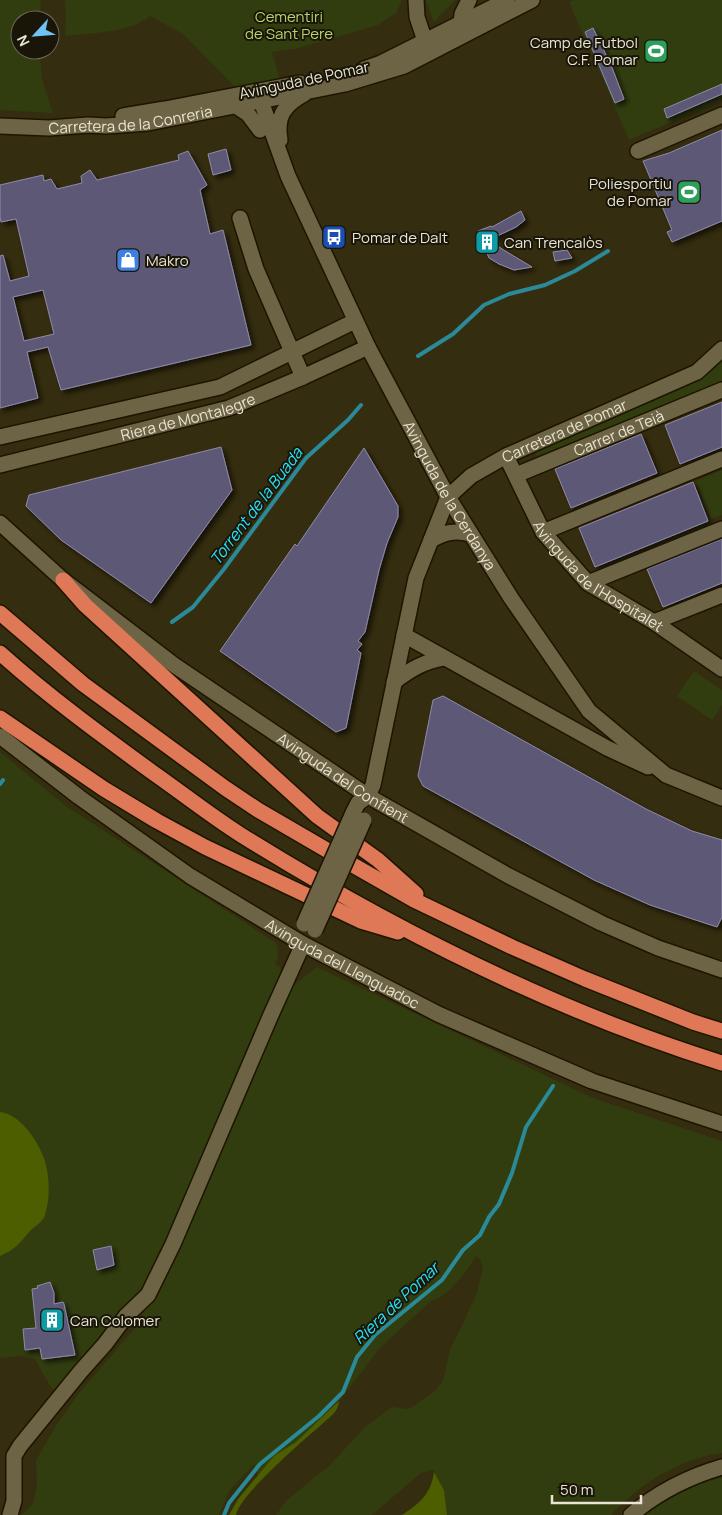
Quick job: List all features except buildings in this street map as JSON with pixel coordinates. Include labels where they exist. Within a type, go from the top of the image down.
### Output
[{"type":"highway","points":[[63,580],[85,606],[317,816],[378,860],[434,910]]},
{"type":"highway","points":[[0,612],[83,684],[225,788],[258,810],[336,856],[434,910],[512,947],[585,979],[693,1022],[722,1031]]},
{"type":"highway","points":[[0,653],[23,674],[107,739],[240,834],[312,876],[423,939],[528,990],[684,1051],[722,1063]]},
{"type":"highway","points":[[0,718],[104,789],[205,847],[361,921],[423,939]]},
{"type":"street","points":[[416,0],[417,17],[425,41]]},
{"type":"street","points":[[461,23],[462,14],[470,0]]},
{"type":"street","name":"Avinguda de Pomar","points":[[88,125],[105,119],[341,74],[381,63],[461,23],[510,5],[532,0]]},
{"type":"street","points":[[425,41],[439,41],[510,5]]},
{"type":"street","name":"Avinguda de Pomar","points":[[261,101],[345,84],[404,66],[510,5]]},
{"type":"street","points":[[384,73],[415,53],[425,41]]},
{"type":"street","points":[[165,109],[184,111],[250,98],[261,101],[266,95],[318,83],[341,74]]},
{"type":"street","points":[[288,176],[279,135],[280,116],[290,104],[310,91]]},
{"type":"street","name":"Carretera de la Conreria","points":[[0,126],[49,128],[148,123],[261,101]]},
{"type":"street","name":"Avinguda de la Cerdanya","points":[[261,101],[258,113],[260,130],[275,158],[288,176]]},
{"type":"street","name":"Avinguda de la Cerdanya","points":[[261,101],[288,176],[355,320],[448,498],[511,598],[589,711],[666,775]]},
{"type":"street","points":[[236,106],[248,114],[260,130]]},
{"type":"street","points":[[638,151],[722,115]]},
{"type":"street","points":[[240,218],[256,270],[291,352],[304,377]]},
{"type":"street","name":"Riera de Montalegre","points":[[0,438],[220,387],[355,320]]},
{"type":"street","name":"Riera de Montalegre","points":[[2,466],[229,408],[304,377],[368,347]]},
{"type":"street","name":"Carretera de Pomar","points":[[302,943],[359,816],[358,803],[368,796],[373,785],[416,578],[448,498],[471,476],[506,456],[697,372],[722,349]]},
{"type":"street","name":"Carrer de Teià","points":[[516,475],[722,390]]},
{"type":"street","name":"Avinguda de l'Hospitalet","points":[[506,456],[543,532],[588,583],[654,622],[722,668]]},
{"type":"street","points":[[543,532],[722,459]]},
{"type":"street","name":"Avinguda del Conflent","points":[[0,523],[63,580],[174,665],[368,796],[507,875],[601,923],[658,948],[722,970]]},
{"type":"street","points":[[588,583],[722,529]]},
{"type":"street","points":[[431,540],[447,532],[454,531],[471,534]]},
{"type":"street","points":[[654,622],[722,595]]},
{"type":"street","name":"Avinguda de la Cerdanya","points":[[404,635],[607,748],[722,798]]},
{"type":"street","points":[[394,682],[412,668],[429,661],[444,658]]},
{"type":"street","name":"Avinguda del Llenguadoc","points":[[0,736],[79,797],[190,876],[302,943],[438,1014],[592,1081],[722,1124]]},
{"type":"street","points":[[10,1515],[14,1501],[14,1456],[20,1446],[126,1316],[148,1295],[173,1244],[302,943]]},
{"type":"street","points":[[631,1515],[667,1488],[722,1467]]},
{"type":"green space","points":[[0,0],[41,0],[40,10],[10,10],[10,60],[40,60],[43,83],[53,113],[0,110]]},
{"type":"green space","name":"Cementiri de Sant Pere","points":[[65,0],[402,0],[396,13],[378,25],[295,49],[272,52],[281,83],[239,91],[183,34],[150,16],[142,22],[121,29],[65,36]]},
{"type":"green space","points":[[427,0],[455,0],[434,22]]},
{"type":"green space","name":"Camp de Futbol C.F. Pomar","points":[[574,0],[722,0],[722,100],[629,140],[569,2]]},
{"type":"green space","points":[[722,361],[722,381],[537,456],[535,453],[702,377]]},
{"type":"green space","points":[[722,470],[722,515],[711,519],[696,481]]},
{"type":"green space","points":[[694,671],[722,690],[722,705],[712,720],[677,696]]},
{"type":"green space","points":[[0,752],[66,806],[276,943],[278,954],[275,964],[280,967],[281,975],[148,1284],[134,1296],[128,1309],[57,1393],[50,1386],[35,1359],[22,1356],[0,1358]]},
{"type":"green space","points":[[317,967],[593,1098],[722,1141],[722,1453],[691,1460],[662,1474],[634,1493],[611,1515],[447,1515],[444,1490],[433,1470],[421,1473],[372,1515],[276,1515],[286,1501],[331,1464],[364,1428],[392,1407],[407,1409],[412,1407],[435,1391],[442,1382],[450,1349],[477,1292],[483,1268],[480,1259],[476,1256],[463,1275],[446,1293],[432,1300],[380,1348],[339,1401],[260,1482],[254,1464],[229,1491],[219,1515],[22,1515],[33,1503],[37,1485],[36,1460],[56,1426],[79,1393],[135,1328],[213,1171],[293,986]]},
{"type":"green space","points":[[0,1112],[15,1118],[34,1138],[45,1161],[49,1190],[44,1218],[15,1247],[0,1256]]},
{"type":"green space","points":[[339,1401],[336,1411],[287,1455],[248,1494],[236,1515],[229,1515],[238,1499],[274,1456],[296,1442]]},
{"type":"green space","points":[[434,1472],[444,1490],[447,1515],[402,1515],[424,1497],[433,1480]]},
{"type":"green space","points":[[722,1477],[722,1515],[644,1515],[685,1487]]},
{"type":"waterway","name":"Torrent de la Buada","points":[[418,356],[453,334],[484,305],[509,294],[545,285],[575,271],[608,251]]},
{"type":"waterway","name":"Torrent de la Buada","points":[[172,622],[193,607],[224,569],[306,458],[348,420],[361,405]]},
{"type":"waterway","name":"Torrent de la Buada","points":[[0,784],[3,780]]},
{"type":"waterway","name":"Riera de Pomar","points":[[224,1515],[229,1503],[260,1464],[319,1416],[343,1392],[357,1357],[375,1335],[442,1280],[463,1250],[480,1235],[489,1217],[499,1204],[512,1173],[526,1127],[553,1086]]},
{"type":"place","name":"Camp de Futbol C.F. Pomar","points":[[656,51]]},
{"type":"place","name":"Poliesportiu de Pomar","points":[[689,192]]},
{"type":"place","name":"Pomar de Dalt","points":[[334,237]]},
{"type":"place","name":"Can Trencalòs","points":[[487,242]]},
{"type":"place","name":"Makro","points":[[128,260]]},
{"type":"place","name":"Can Colomer","points":[[52,1320]]}]
